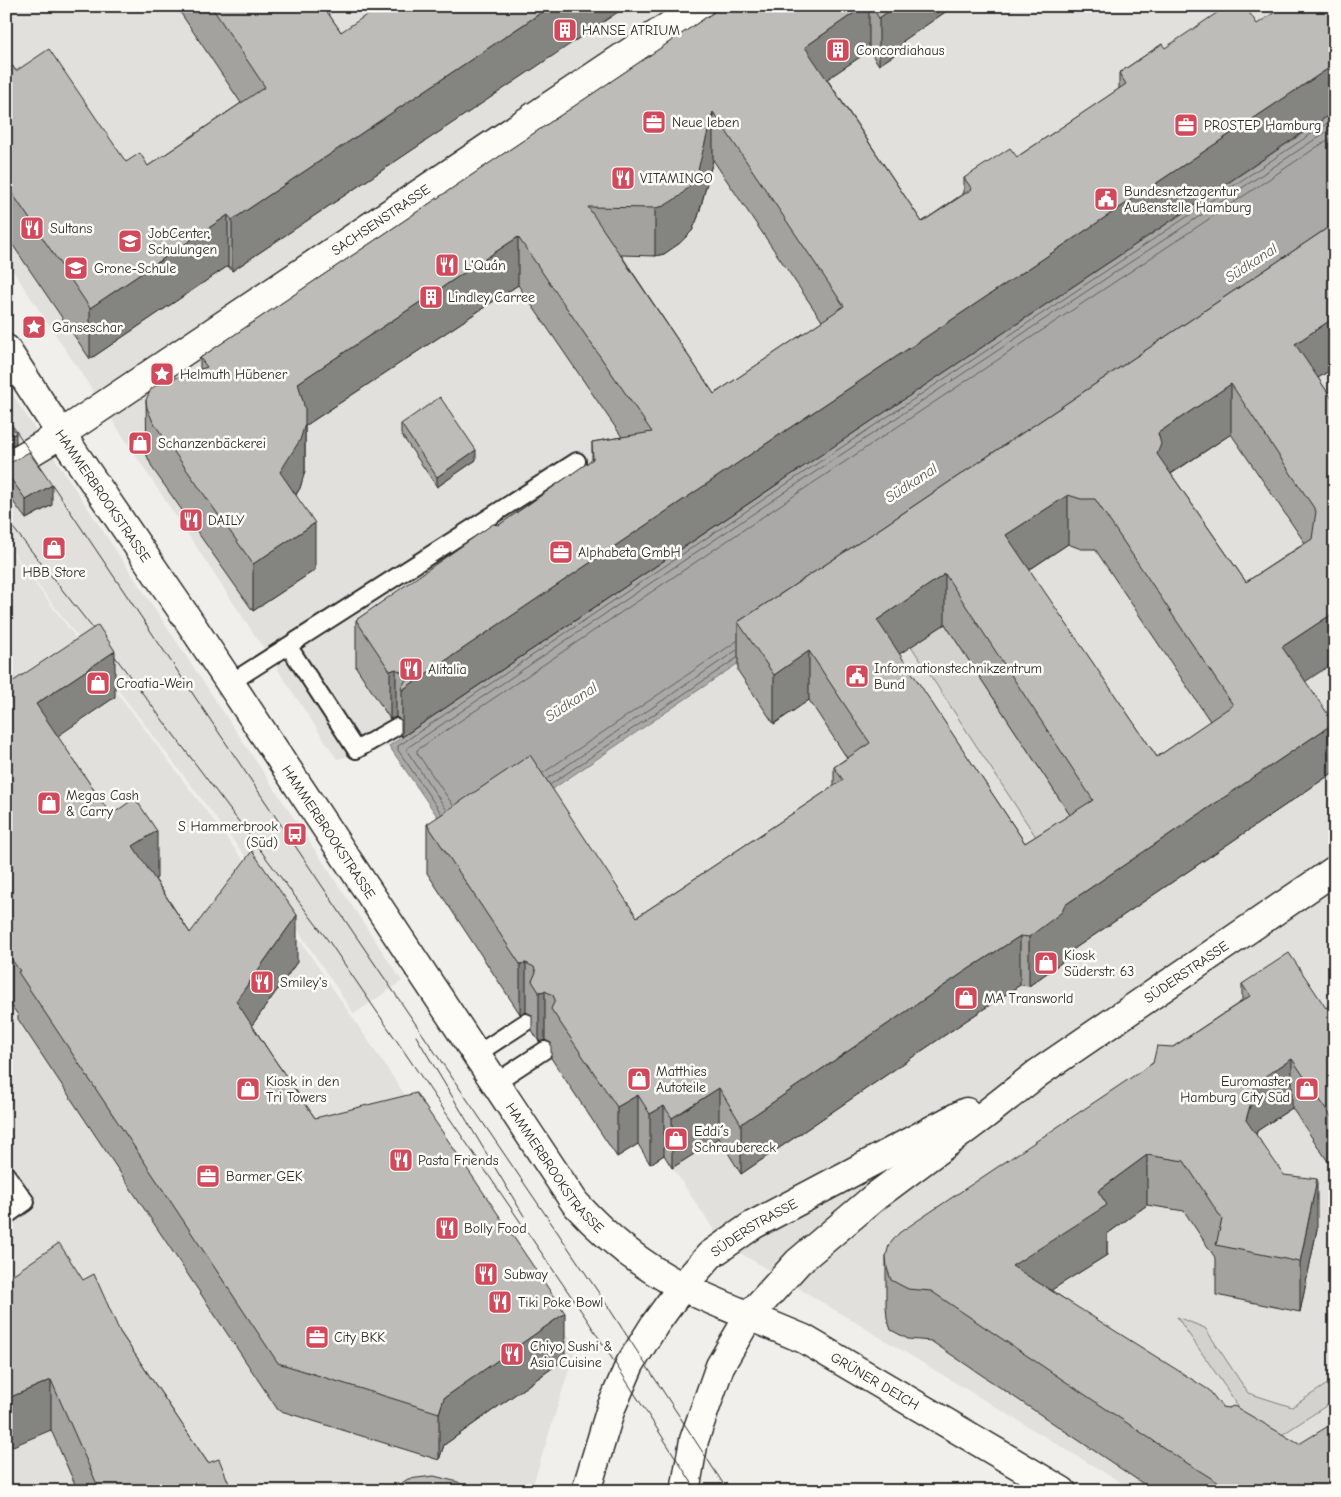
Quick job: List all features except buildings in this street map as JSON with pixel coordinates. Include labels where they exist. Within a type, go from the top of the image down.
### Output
[{"type":"street","name":"SACHSENSTRASSE","points":[[6,467],[61,434],[699,6]]},
{"type":"street","name":"HAMMERBROOKSTRASSE","points":[[6,349],[575,1203],[596,1226],[642,1264],[682,1286]]},
{"type":"street","name":"SÜDERSTRASSE","points":[[685,1491],[694,1440],[720,1366],[749,1316],[798,1262],[876,1196],[1038,1073],[1335,870]]},
{"type":"street","name":"SÜDERSTRASSE","points":[[586,1491],[611,1408],[630,1364],[682,1286],[710,1255],[752,1225],[1038,1073]]},
{"type":"street","name":"GRÜNER DEICH","points":[[682,1286],[804,1339],[1062,1491]]},
{"type":"lane","points":[[230,684],[577,461]]},
{"type":"lane","points":[[289,647],[356,750],[396,727]]},
{"type":"lane","points":[[477,1054],[526,1022]]},
{"type":"lane","points":[[496,1082],[545,1050]]},
{"type":"lane","points":[[6,1174],[26,1202],[6,1216]]},
{"type":"shaded area","points":[[6,6],[1335,6],[1335,112],[389,746],[337,759],[6,260]]},
{"type":"shaded area","points":[[1335,259],[1335,1491],[1135,1491],[722,1242],[461,851]]},
{"type":"shaded area","points":[[6,385],[402,981],[354,1014],[271,890],[6,543]]},
{"type":"shaded area","points":[[6,545],[268,893],[576,1347],[531,1491],[6,1491]]},
{"type":"shaded area","points":[[945,624],[1093,850],[1059,872],[911,646]]},
{"type":"shaded area","points":[[1177,1317],[1205,1328],[1248,1393],[1292,1407],[1335,1379],[1335,1400],[1242,1461],[1244,1432],[1235,1401]]},
{"type":"water","name":"Südkanal","points":[[1335,112],[1335,259],[461,851],[389,746]]},
{"type":"tram line","points":[[6,416],[351,929],[605,1302],[728,1491]]},
{"type":"tram line","points":[[6,519],[110,650],[330,943],[588,1321],[697,1491]]},
{"type":"tram line","points":[[416,1036],[524,1216]]},
{"type":"place","name":"HANSE ATRIUM","points":[[565,30]]},
{"type":"place","name":"Concordiahaus","points":[[838,50]]},
{"type":"place","name":"Neue leben","points":[[654,122]]},
{"type":"place","name":"PROSTEP Hamburg","points":[[1186,125]]},
{"type":"place","name":"VITAMINGO","points":[[623,178]]},
{"type":"place","name":"Bundesnetzagentur Außenstelle Hamburg","points":[[1106,199]]},
{"type":"place","name":"Sultans","points":[[32,228]]},
{"type":"place","name":"JobCenter, Schulungen","points":[[130,241]]},
{"type":"place","name":"L'Quán","points":[[447,265]]},
{"type":"place","name":"Grone-Schule","points":[[76,268]]},
{"type":"place","name":"Lindley Carree","points":[[431,297]]},
{"type":"place","name":"Gänseschar","points":[[34,327]]},
{"type":"place","name":"Helmuth Hübener","points":[[162,374]]},
{"type":"place","name":"Schanzenbäckerei","points":[[140,443]]},
{"type":"place","name":"DAILY","points":[[191,520]]},
{"type":"place","name":"HBB Store","points":[[54,548]]},
{"type":"place","name":"Alphabeta GmbH","points":[[561,552]]},
{"type":"place","name":"Alitalia","points":[[411,669]]},
{"type":"place","name":"Informationstechnikzentrum Bund","points":[[857,676]]},
{"type":"place","name":"Croatia-Wein","points":[[98,683]]},
{"type":"place","name":"Megas Cash & Carry","points":[[49,803]]},
{"type":"place","name":"S Hammerbrook (Süd)","points":[[295,834]]},
{"type":"place","name":"Kiosk Süderstr. 63","points":[[1046,963]]},
{"type":"place","name":"Smiley's","points":[[262,982]]},
{"type":"place","name":"MA Transworld","points":[[966,998]]},
{"type":"place","name":"Matthies Autoteile","points":[[639,1079]]},
{"type":"place","name":"Kiosk in den Tri Towers","points":[[248,1089]]},
{"type":"place","name":"Euromaster Hamburg City Süd","points":[[1307,1089]]},
{"type":"place","name":"Eddi´s Schraubereck","points":[[676,1139]]},
{"type":"place","name":"Pasta Friends","points":[[401,1160]]},
{"type":"place","name":"Barmer GEK","points":[[208,1176]]},
{"type":"place","name":"Bolly Food","points":[[447,1228]]},
{"type":"place","name":"Subway","points":[[486,1274]]},
{"type":"place","name":"Tiki Poke Bowl","points":[[500,1302]]},
{"type":"place","name":"City BKK","points":[[317,1337]]},
{"type":"place","name":"Chiyo Sushi & Asia Cuisine","points":[[512,1354]]}]
